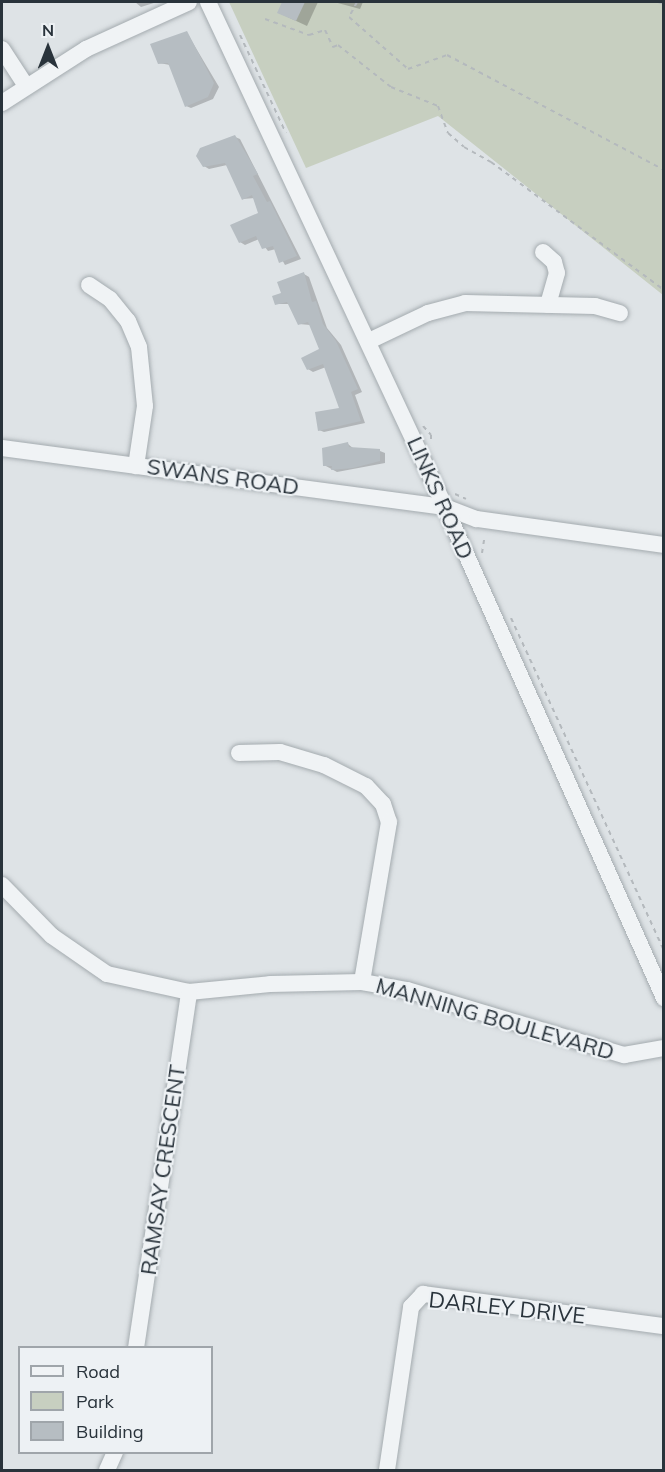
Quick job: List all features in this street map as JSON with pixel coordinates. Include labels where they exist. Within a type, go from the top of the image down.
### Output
[{"type":"street","points":[[2,103],[86,49],[189,2]]},
{"type":"street","name":"LINKS ROAD","points":[[208,2],[445,507],[663,998]]},
{"type":"street","points":[[2,49],[26,86]]},
{"type":"street","points":[[543,252],[554,262],[557,273],[548,305]]},
{"type":"street","points":[[89,285],[110,299],[128,321],[140,347],[145,406],[136,466]]},
{"type":"street","points":[[369,341],[446,306],[483,303],[595,306],[620,313]]},
{"type":"street","name":"SWANS ROAD","points":[[2,448],[445,507],[477,519],[663,545]]},
{"type":"street","points":[[239,753],[280,752],[324,765],[366,786],[383,804],[389,822],[362,982]]},
{"type":"street","name":"MANNING BOULEVARD","points":[[2,885],[52,936],[107,974],[189,992],[270,984],[362,982],[407,990],[624,1055],[663,1048]]},
{"type":"street","name":"RAMSAY CRESCENT","points":[[136,1346],[189,992]]},
{"type":"street","name":"DARLEY DRIVE","points":[[387,1470],[411,1307],[423,1294],[663,1326]]},
{"type":"street","points":[[107,1470],[114,1454]]},
{"type":"path","points":[[357,2],[349,17],[408,69],[447,55],[663,170]]},
{"type":"path","points":[[658,2],[663,4]]},
{"type":"path","points":[[265,19],[309,35],[325,30],[333,47],[338,45],[391,87],[438,106],[448,133],[464,147],[491,162],[663,290]]},
{"type":"path","points":[[477,519],[486,536],[482,554]]},
{"type":"path","points":[[511,617],[663,951]]},
{"type":"green space","points":[[229,2],[663,2],[663,295],[438,116],[306,168]]},
{"type":"building","points":[[282,2],[305,2],[296,21],[277,13]]},
{"type":"building","points":[[187,31],[214,83],[208,97],[185,107],[168,63],[158,64],[150,44]]},
{"type":"building","points":[[235,135],[258,174],[253,176],[267,202],[270,201],[297,256],[279,263],[273,246],[262,249],[256,236],[239,243],[230,225],[258,213],[252,195],[242,200],[225,163],[203,167],[196,156],[200,148]]},
{"type":"building","points":[[304,272],[312,302],[316,301],[323,324],[336,341],[358,389],[351,392],[361,421],[318,431],[315,412],[339,408],[323,364],[307,370],[301,358],[319,349],[308,322],[298,325],[287,302],[275,305],[272,296],[281,293],[277,282]]},
{"type":"building","points":[[348,442],[349,447],[380,449],[380,461],[353,468],[331,470],[332,466],[323,466],[322,448]]}]
